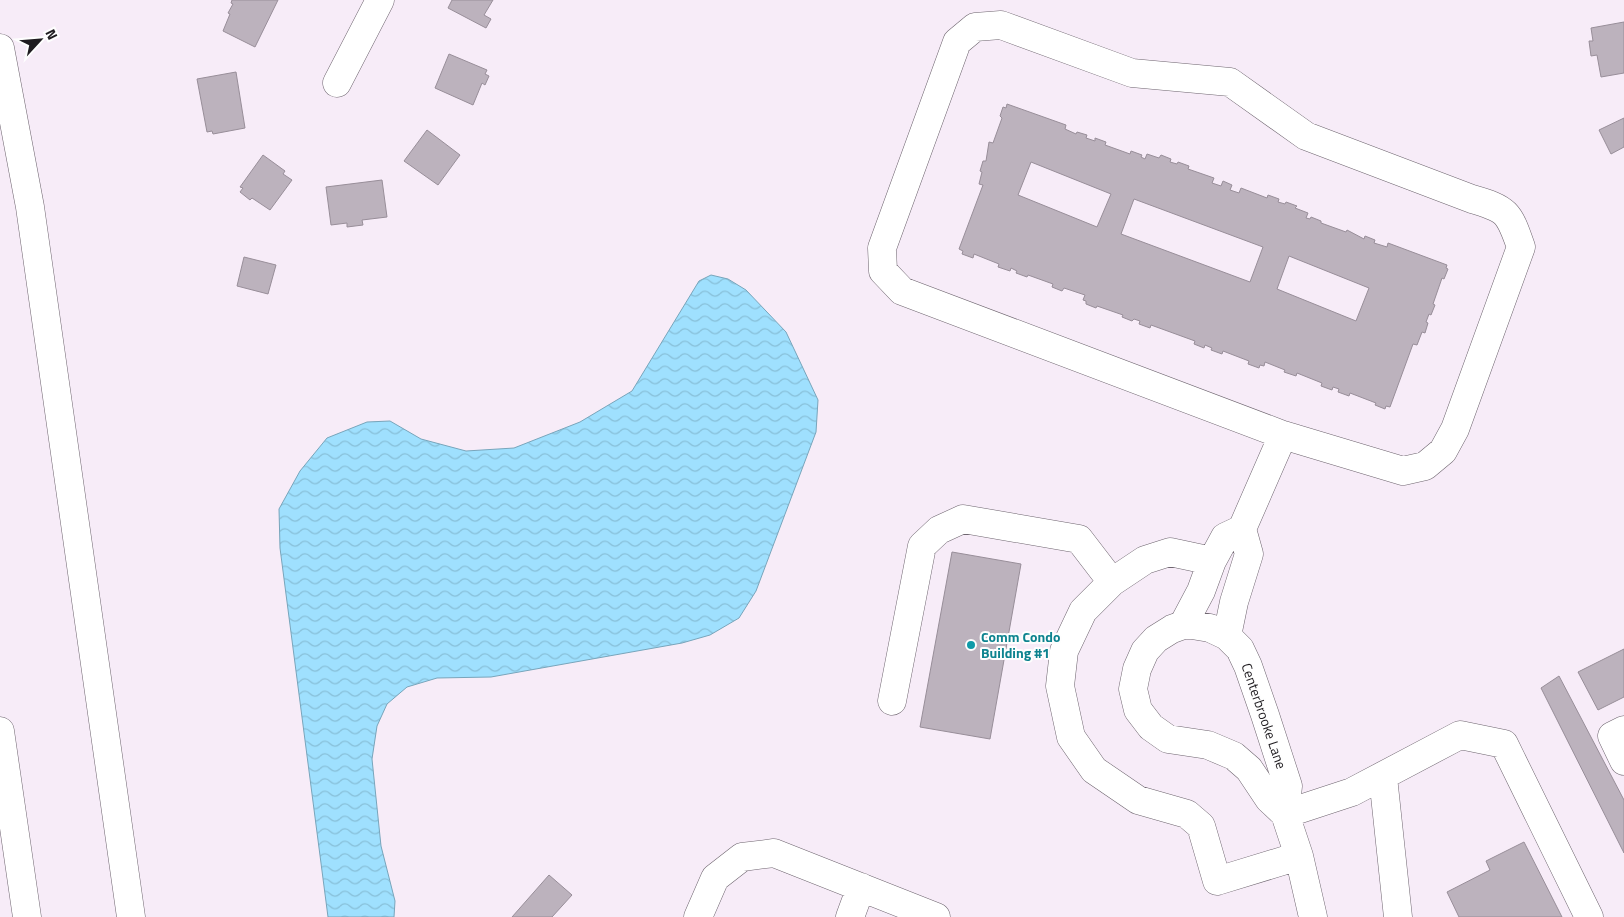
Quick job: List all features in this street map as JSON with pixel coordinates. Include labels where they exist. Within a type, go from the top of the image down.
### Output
[{"type":"main road","points":[[338,83],[380,0]]},
{"type":"main road","points":[[1001,25],[1132,73],[1230,82],[1306,136],[1463,195],[1498,206],[1512,222],[1521,246],[1455,429],[1443,451],[1425,466],[1403,470],[1283,435],[902,291],[883,271],[882,248],[957,42],[975,27],[1001,25]]},
{"type":"main road","points":[[1,61],[31,217],[131,917]]},
{"type":"main road","points":[[1242,529],[1225,537],[1212,561],[1201,591],[1183,625],[1210,628],[1227,636],[1234,602],[1249,554],[1242,529],[1283,435]]},
{"type":"main road","points":[[892,700],[922,546],[939,530],[963,519],[1079,539],[1112,582]]},
{"type":"main road","points":[[1212,561],[1170,552],[1145,560],[1112,582],[1083,611],[1064,651],[1060,686],[1071,737],[1094,770],[1138,800],[1187,814],[1201,826],[1217,881],[1299,856]]},
{"type":"main road","name":"Centerbrooke Lane","points":[[1183,625],[1156,638],[1145,651],[1137,669],[1133,689],[1138,710],[1151,727],[1168,739],[1208,745],[1234,756],[1249,769],[1269,799],[1285,814]]},
{"type":"main road","name":"Centerbrooke Lane","points":[[1227,636],[1240,650],[1244,658],[1265,714],[1288,786],[1285,814],[1299,856],[1312,917]]},
{"type":"main road","points":[[1624,730],[1612,736],[1624,761]]},
{"type":"main road","points":[[0,731],[27,917]]},
{"type":"main road","points":[[1285,814],[1352,792],[1460,735],[1504,744],[1589,917]]},
{"type":"main road","points":[[1383,777],[1398,917]]},
{"type":"main road","points":[[698,917],[715,878],[742,857],[774,853],[936,917]]},
{"type":"main road","points":[[850,917],[861,887]]},
{"type":"water","points":[[711,275],[728,279],[746,290],[786,332],[818,400],[816,432],[756,591],[739,618],[710,635],[682,643],[491,677],[437,678],[407,687],[387,704],[377,726],[372,759],[381,846],[395,901],[394,917],[328,917],[280,548],[279,509],[300,471],[327,438],[367,422],[390,421],[421,439],[466,451],[514,448],[580,422],[632,391],[699,281]]},
{"type":"building","points":[[232,0],[278,0],[255,47],[223,31],[230,14],[228,13],[233,4],[231,3]]},
{"type":"building","points":[[452,0],[493,0],[484,15],[491,19],[486,28],[448,8]]},
{"type":"building","points":[[1624,22],[1624,73],[1601,77],[1597,55],[1591,56],[1589,41],[1593,41],[1591,28]]},
{"type":"building","points":[[449,54],[487,70],[485,74],[489,76],[485,85],[482,83],[473,105],[435,88]]},
{"type":"building","points":[[236,72],[245,128],[213,134],[212,131],[207,132],[197,79]]},
{"type":"building","points":[[1007,104],[1066,125],[1065,129],[1076,134],[1077,132],[1087,135],[1086,138],[1095,141],[1095,138],[1106,142],[1105,145],[1130,154],[1131,151],[1142,155],[1141,157],[1145,159],[1147,154],[1159,158],[1161,155],[1171,159],[1170,162],[1177,164],[1178,162],[1189,166],[1188,169],[1214,178],[1212,183],[1221,186],[1223,181],[1232,185],[1230,190],[1239,193],[1241,188],[1267,198],[1268,195],[1279,199],[1278,202],[1285,204],[1286,202],[1297,206],[1295,208],[1308,213],[1306,218],[1310,219],[1311,217],[1321,221],[1321,223],[1346,232],[1347,230],[1364,239],[1365,236],[1375,240],[1374,243],[1387,247],[1388,243],[1447,265],[1446,268],[1448,269],[1444,279],[1442,278],[1433,304],[1435,305],[1426,322],[1428,323],[1425,333],[1422,332],[1417,345],[1413,344],[1390,407],[1386,406],[1385,409],[1375,405],[1376,403],[1350,393],[1349,396],[1338,392],[1339,389],[1333,387],[1332,390],[1321,386],[1322,383],[1297,373],[1296,376],[1284,372],[1285,370],[1265,362],[1264,366],[1260,365],[1259,368],[1248,364],[1249,361],[1223,351],[1222,354],[1211,350],[1212,348],[1205,345],[1204,348],[1194,344],[1195,341],[1151,325],[1150,328],[1139,324],[1140,321],[1134,319],[1132,321],[1122,317],[1123,315],[1086,304],[1086,301],[1083,300],[1085,295],[1064,288],[1062,291],[1052,287],[1053,284],[1028,275],[1027,277],[1016,273],[1017,271],[1011,268],[1010,271],[998,267],[999,264],[974,254],[973,258],[962,254],[963,251],[959,249],[983,185],[979,184],[983,161],[986,161],[989,142],[993,143],[1002,118],[1000,116],[1003,107],[1006,108]],"holes":[[[1031,162],[1111,194],[1097,227],[1018,195]],[[1134,199],[1263,247],[1250,282],[1121,234]],[[1289,256],[1369,288],[1356,321],[1277,289]]]},
{"type":"building","points":[[1624,118],[1624,147],[1611,154],[1599,130]]},
{"type":"building","points":[[427,130],[460,155],[438,185],[404,161]]},
{"type":"building","points":[[263,155],[285,171],[283,174],[292,180],[270,210],[252,198],[250,200],[240,192],[243,188],[240,187]]},
{"type":"building","points":[[382,180],[387,217],[362,220],[363,225],[347,227],[347,223],[331,225],[326,187]]},
{"type":"building","points":[[244,257],[276,265],[268,294],[237,286]]},
{"type":"building","name":"Comm Condo Building #1","points":[[952,552],[1021,564],[990,739],[920,727]]},
{"type":"building","points":[[1624,649],[1624,697],[1598,710],[1578,672]]},
{"type":"building","points":[[1559,676],[1624,800],[1624,853],[1541,688]]},
{"type":"building","points":[[1524,842],[1562,917],[1459,917],[1447,892],[1490,870],[1486,861]]},
{"type":"building","points":[[549,875],[572,895],[552,917],[512,917]]},
{"type":"place","name":"Comm Condo Building #1","points":[[971,645]]}]
